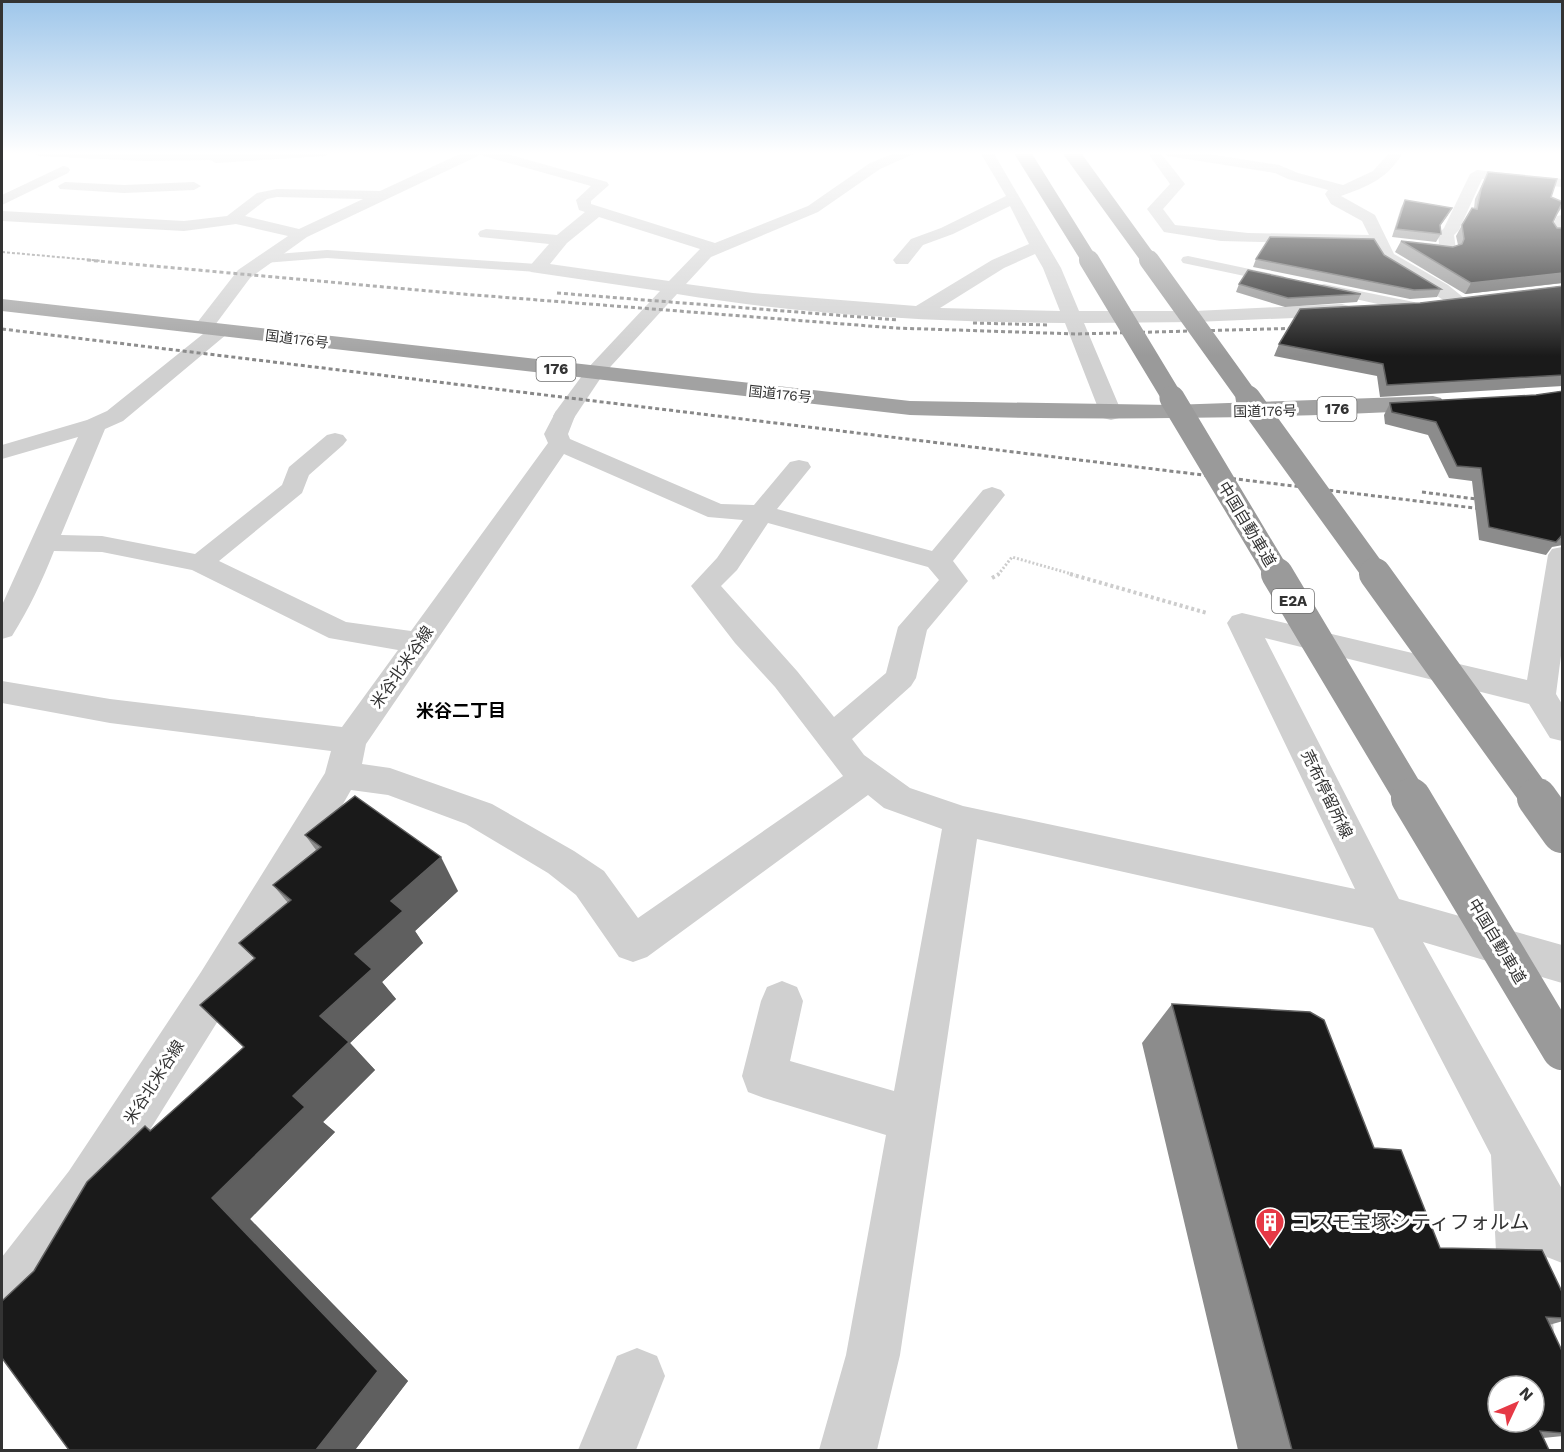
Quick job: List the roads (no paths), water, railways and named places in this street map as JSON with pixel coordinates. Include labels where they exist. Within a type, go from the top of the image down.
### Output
[{"type":"highway","name":"中国自動車道","points":[[1065,220],[1563,1050]]},
{"type":"highway","points":[[1120,220],[1563,833]]},
{"type":"highway","name":"国道176号","points":[[2,304],[910,408],[1056,414],[1310,410],[1459,402]]},
{"type":"street","points":[[70,220],[184,226],[229,220]]},
{"type":"street","points":[[238,220],[301,234]]},
{"type":"street","points":[[2,452],[94,425],[115,416],[211,329],[244,274],[301,234],[332,220]]},
{"type":"street","points":[[537,268],[561,240],[586,220]]},
{"type":"street","points":[[621,220],[714,248]]},
{"type":"street","name":"米谷北米谷線","points":[[2,1299],[86,1188],[216,986],[346,758],[562,429],[594,373],[705,253],[786,220]]},
{"type":"street","points":[[902,260],[917,242],[970,220]]},
{"type":"street","points":[[1025,220],[1052,268],[1111,413]]},
{"type":"street","points":[[1164,220],[1170,228],[1222,238],[1338,237],[1448,250],[1446,234],[1451,231],[1456,220]]},
{"type":"street","points":[[1370,220],[1387,257],[1460,302]]},
{"type":"street","points":[[486,234],[561,240]]},
{"type":"street","points":[[918,313],[998,264],[1038,246]]},
{"type":"street","points":[[537,268],[580,271],[670,289],[752,299],[918,313],[1072,318],[1231,317],[1414,307],[1483,299]]},
{"type":"street","points":[[2,629],[21,596],[45,543],[94,425]]},
{"type":"street","points":[[562,429],[717,512],[761,513],[946,571]]},
{"type":"street","points":[[200,563],[293,488],[298,472],[335,440]]},
{"type":"street","points":[[800,467],[761,513],[727,564],[705,586],[746,636],[786,679],[852,764],[897,798],[963,821],[1386,914],[1563,964]]},
{"type":"street","points":[[832,738],[900,678],[913,627],[992,495]]},
{"type":"street","points":[[45,543],[102,544],[200,563],[340,631],[420,643]]},
{"type":"street","points":[[1563,555],[1540,695],[1563,729]]},
{"type":"street","name":"売布停留所線","points":[[1530,1374],[1513,1147],[1386,914],[1242,623],[1540,695]]},
{"type":"street","points":[[2,692],[346,758],[390,782],[479,814],[561,862],[590,884],[633,944],[868,776]]},
{"type":"street","points":[[848,1450],[873,1355],[963,821]]},
{"type":"street","points":[[782,1001],[764,1076],[913,1120]]},
{"type":"street","points":[[1513,1147],[1563,1238]]},
{"type":"street","points":[[607,1450],[637,1376]]},
{"type":"lane","points":[[1556,233],[1562,220]]},
{"type":"lane","points":[[264,259],[327,254],[537,268]]},
{"type":"lane","points":[[1188,260],[1414,307]]},
{"type":"railway","points":[[2,252],[103,261]]},
{"type":"railway","points":[[87,260],[462,294],[895,328],[1077,334],[1306,328]]},
{"type":"railway","points":[[557,293],[898,320]]},
{"type":"railway","points":[[973,323],[1048,325]]},
{"type":"railway","points":[[2,329],[1491,510]]},
{"type":"railway","points":[[1422,492],[1491,501]]},
{"type":"place","name":"コスモ宝塚シティフォルム","points":[[1270,1248]]},
{"type":"district","name":"米谷二丁目","points":[[461,710]]}]
